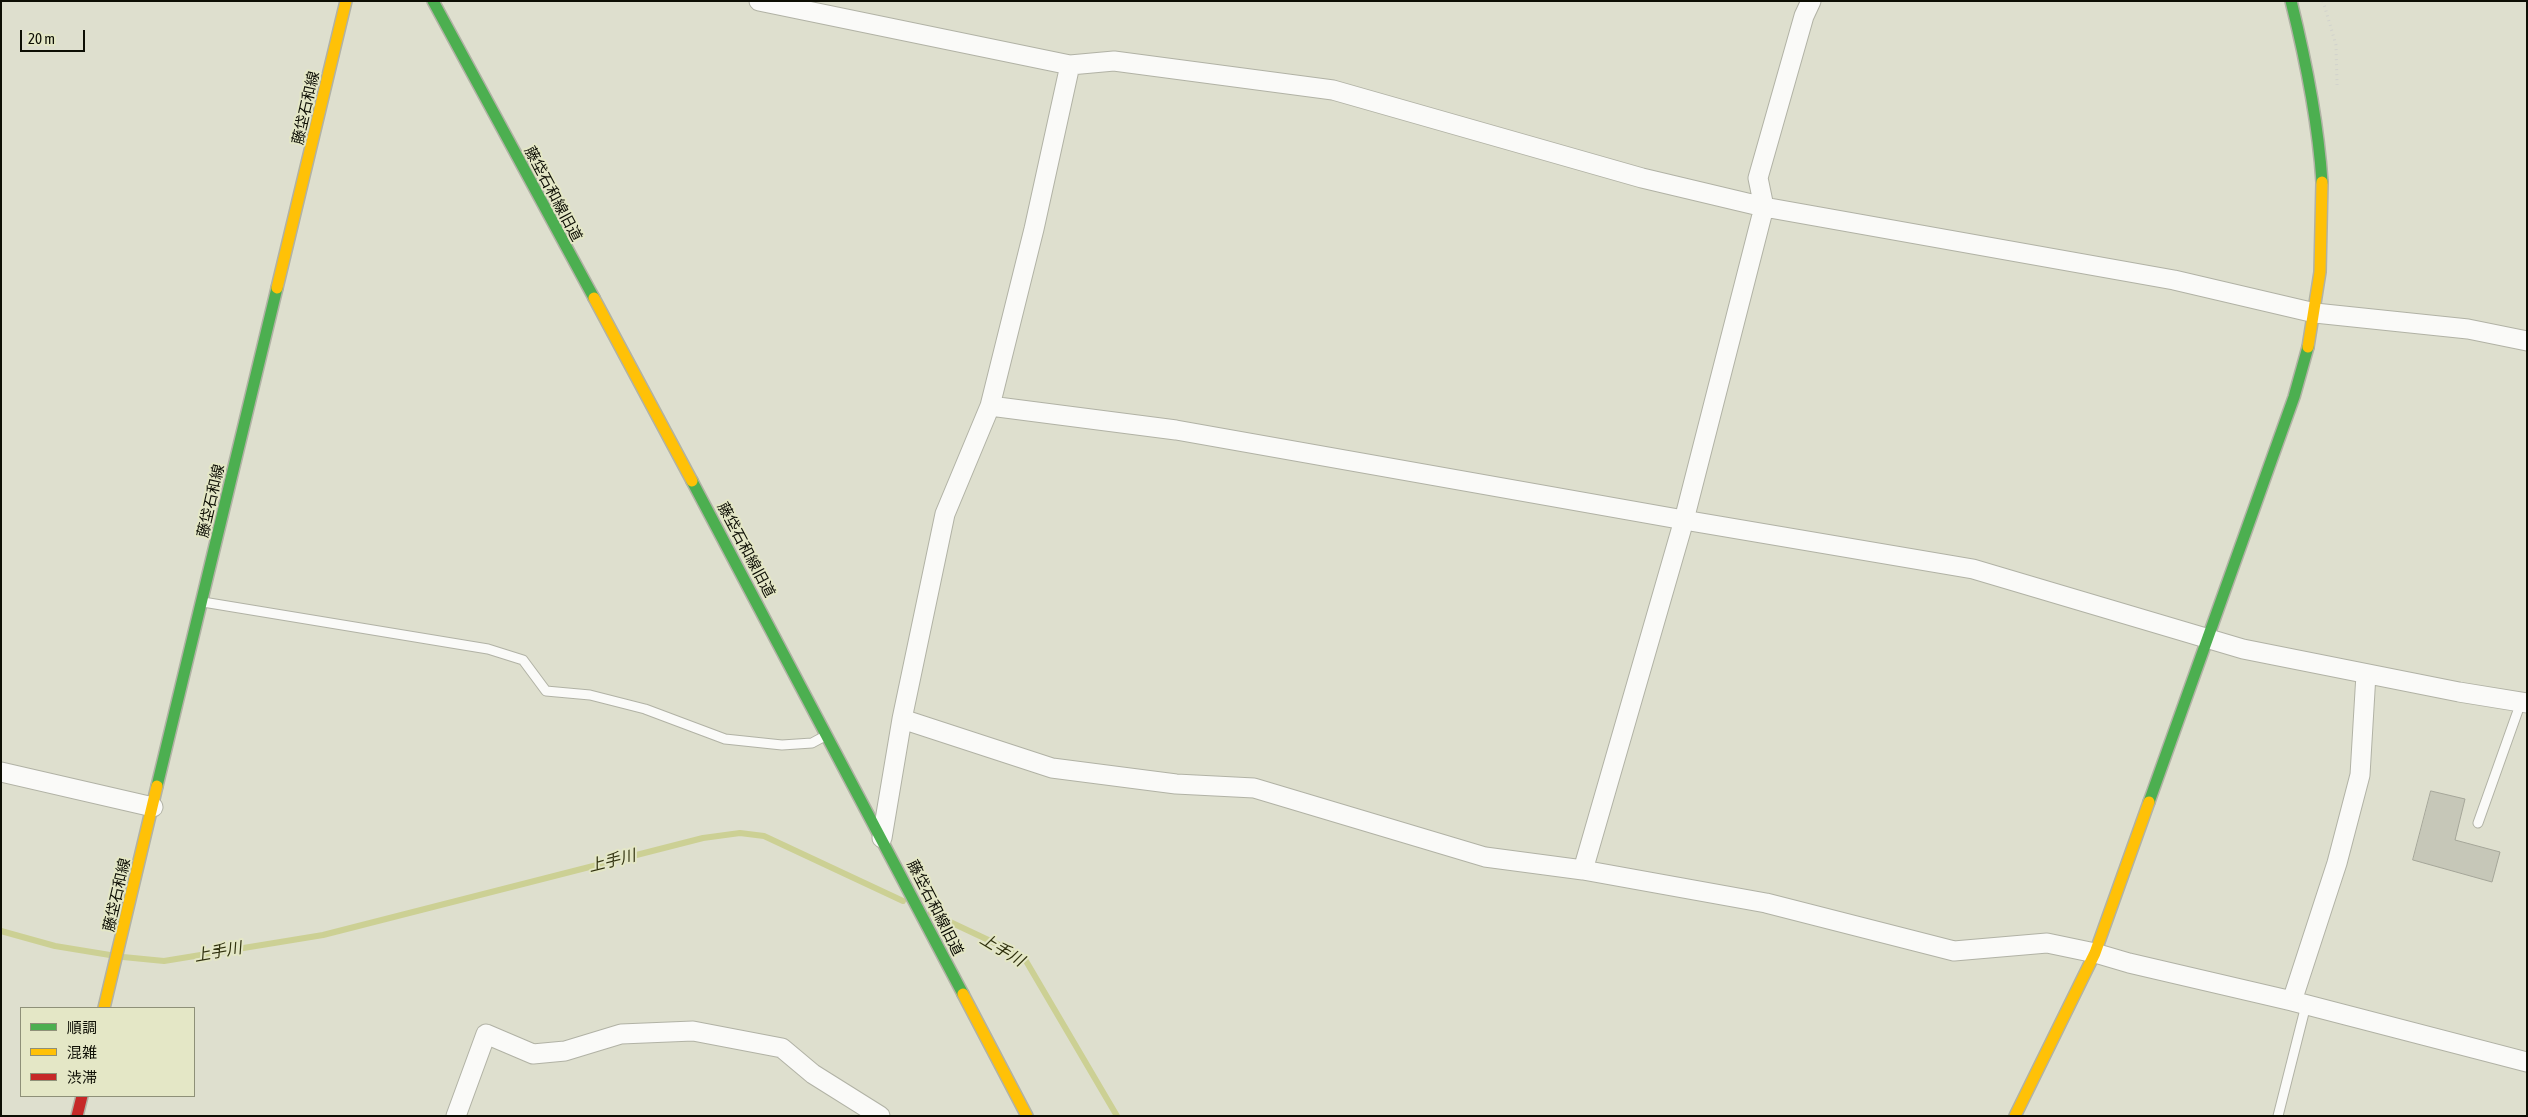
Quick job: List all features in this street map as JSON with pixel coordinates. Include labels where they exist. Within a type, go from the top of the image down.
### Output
[{"type":"street","name":"藤垈石和線","points":[[104,1007],[346,1]]},
{"type":"street","name":"藤垈石和線旧道","points":[[433,1],[583,280],[643,387],[828,734],[1027,1116]]},
{"type":"street","points":[[759,1],[1070,64],[1114,61],[1333,90],[1642,178],[1764,207],[2174,280],[2315,313],[2468,329],[2527,341]]},
{"type":"street","points":[[1583,870],[1684,520],[1764,207],[1758,178],[1804,16],[1811,1]]},
{"type":"street","points":[[2015,1116],[2095,953],[2294,397],[2315,313],[2324,215],[2320,144],[2305,51],[2291,1]]},
{"type":"street","points":[[882,838],[902,719],[945,514],[990,406],[1034,229],[1070,64]]},
{"type":"street","points":[[990,406],[1176,430],[1973,569],[2244,649],[2366,674],[2524,702]]},
{"type":"street","points":[[2299,1003],[2360,775],[2366,674]]},
{"type":"street","points":[[902,719],[1052,768],[1176,784],[1254,788],[1485,857],[1583,870],[1766,903],[1954,951],[2047,943],[2095,953],[2527,1062]]},
{"type":"street","points":[[1,772],[153,807]]},
{"type":"street","points":[[456,1116],[486,1034],[533,1054],[566,1051],[622,1034],[693,1031],[782,1048],[813,1074],[880,1116]]},
{"type":"street","points":[[77,1116],[82,1097]]},
{"type":"lane","points":[[203,602],[488,649],[523,660],[546,691],[590,695],[636,706],[725,739],[782,745],[812,743],[828,734]]},
{"type":"lane","points":[[2478,823],[2524,702]]},
{"type":"lane","points":[[2278,1116],[2299,1003]]},
{"type":"building","points":[[2431,791],[2465,799],[2455,840],[2500,852],[2492,882],[2413,860]]},
{"type":"waterway","name":"上手川","points":[[123,957],[164,961],[323,935],[703,838],[740,833],[764,836],[903,901]]},
{"type":"waterway","name":"上手川","points":[[931,913],[999,945],[1026,961],[1117,1116]]},
{"type":"waterway","name":"上手川","points":[[1,931],[55,946],[110,955]]},
{"type":"traffic: fast","points":[[433,1],[594,298]]},
{"type":"traffic: fast","points":[[2291,1],[2311,91],[2318,136],[2322,182]]},
{"type":"traffic: fast","points":[[157,786],[277,288]]},
{"type":"traffic: fast","points":[[2149,802],[2294,397],[2308,347]]},
{"type":"traffic: fast","points":[[692,481],[963,994]]},
{"type":"traffic: slow","points":[[277,288],[346,1]]},
{"type":"traffic: slow","points":[[2308,347],[2320,272],[2322,182]]},
{"type":"traffic: slow","points":[[594,298],[692,481]]},
{"type":"traffic: slow","points":[[104,1007],[157,786]]},
{"type":"traffic: slow","points":[[2015,1116],[2095,953],[2149,802]]},
{"type":"traffic: slow","points":[[963,994],[1027,1116]]},
{"type":"traffic: jam","points":[[77,1116],[82,1097]]}]
